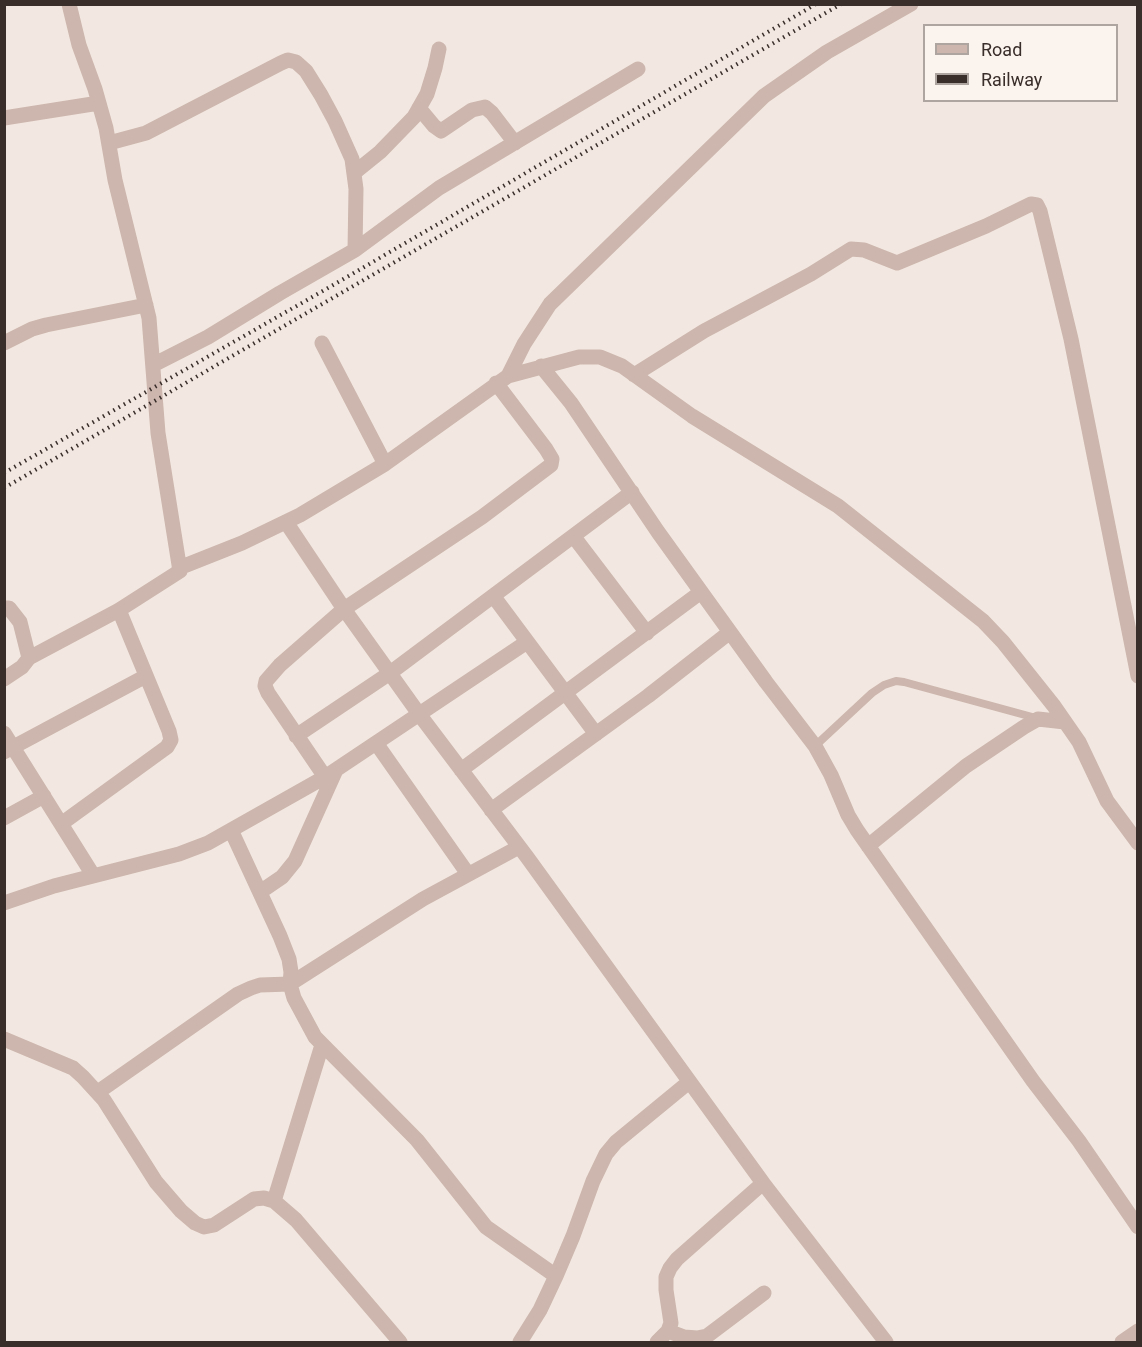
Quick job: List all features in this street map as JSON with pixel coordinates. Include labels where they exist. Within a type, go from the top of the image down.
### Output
[{"type":"street","points":[[4,679],[22,667],[29,658],[119,610],[177,574],[179,568],[158,433],[146,305],[115,180],[99,103],[69,4]]},
{"type":"street","points":[[502,380],[550,304],[764,96],[827,52],[911,4]]},
{"type":"street","points":[[354,173],[394,138],[419,108],[430,83],[439,49]]},
{"type":"street","points":[[109,143],[146,133],[281,63],[291,61],[303,68],[317,88],[344,140],[354,173],[355,250]]},
{"type":"street","points":[[153,365],[208,337],[355,250],[420,201],[638,69]]},
{"type":"street","points":[[4,118],[99,103]]},
{"type":"street","points":[[419,108],[441,131],[472,110],[485,107],[515,143]]},
{"type":"street","points":[[634,375],[704,331],[811,274],[851,249],[864,250],[892,263],[900,263],[1030,205],[1037,205],[1041,211],[1071,339],[1137,676]]},
{"type":"street","points":[[4,343],[32,329],[46,325],[146,305]]},
{"type":"street","points":[[322,343],[385,464]]},
{"type":"street","points":[[179,568],[242,543],[286,522],[385,464],[502,380],[542,366],[579,357],[600,357],[621,366],[692,416],[838,506],[992,630],[1079,742],[1107,801],[1137,843]]},
{"type":"street","points":[[542,366],[571,403],[701,592],[815,746],[831,775],[848,815],[868,846],[1137,1227]]},
{"type":"street","points":[[330,773],[296,736],[268,693],[265,686],[266,681],[344,609],[482,517],[551,465],[552,459],[502,380]]},
{"type":"street","points":[[296,736],[390,673],[632,492]]},
{"type":"street","points":[[286,522],[344,609],[419,714],[763,1183],[886,1342]]},
{"type":"street","points":[[574,537],[647,633]]},
{"type":"street","points":[[461,770],[701,592]]},
{"type":"street","points":[[494,597],[596,734]]},
{"type":"street","points":[[4,608],[9,609],[20,622],[29,658]]},
{"type":"street","points":[[61,824],[167,747],[171,741],[169,731],[119,610]]},
{"type":"street","points":[[491,810],[730,632]]},
{"type":"street","points":[[4,903],[93,875],[179,854],[208,843],[330,773],[527,642]]},
{"type":"street","points":[[9,750],[146,676]]},
{"type":"street","points":[[868,846],[966,766],[1038,719],[1065,722]]},
{"type":"street","points":[[4,734],[9,750],[44,796],[93,875]]},
{"type":"street","points":[[376,743],[468,874]]},
{"type":"street","points":[[260,892],[282,877],[295,861],[330,773]]},
{"type":"street","points":[[4,818],[44,796]]},
{"type":"street","points":[[231,830],[289,959],[290,984],[294,998],[306,1023],[322,1045],[417,1140],[486,1227],[556,1276]]},
{"type":"street","points":[[98,1092],[238,994],[260,985],[290,984],[406,909],[519,848]]},
{"type":"street","points":[[4,1039],[73,1068],[98,1092],[156,1182],[180,1211],[195,1223],[204,1227],[214,1225],[254,1199],[264,1198],[274,1201],[296,1220],[400,1342]]},
{"type":"street","points":[[274,1201],[322,1045]]},
{"type":"street","points":[[520,1342],[540,1310],[556,1276],[592,1181],[606,1154],[616,1142],[689,1083]]},
{"type":"street","points":[[763,1183],[677,1259],[670,1268],[666,1277],[671,1323],[663,1337],[707,1336],[718,1330],[764,1293]]},
{"type":"street","points":[[1122,1342],[1137,1331]]},
{"type":"lane","points":[[815,746],[872,693],[889,682],[896,681],[904,681],[1038,719]]},
{"type":"railway","points":[[4,473],[328,288],[816,4]]},
{"type":"railway","points":[[4,488],[841,4]]}]
